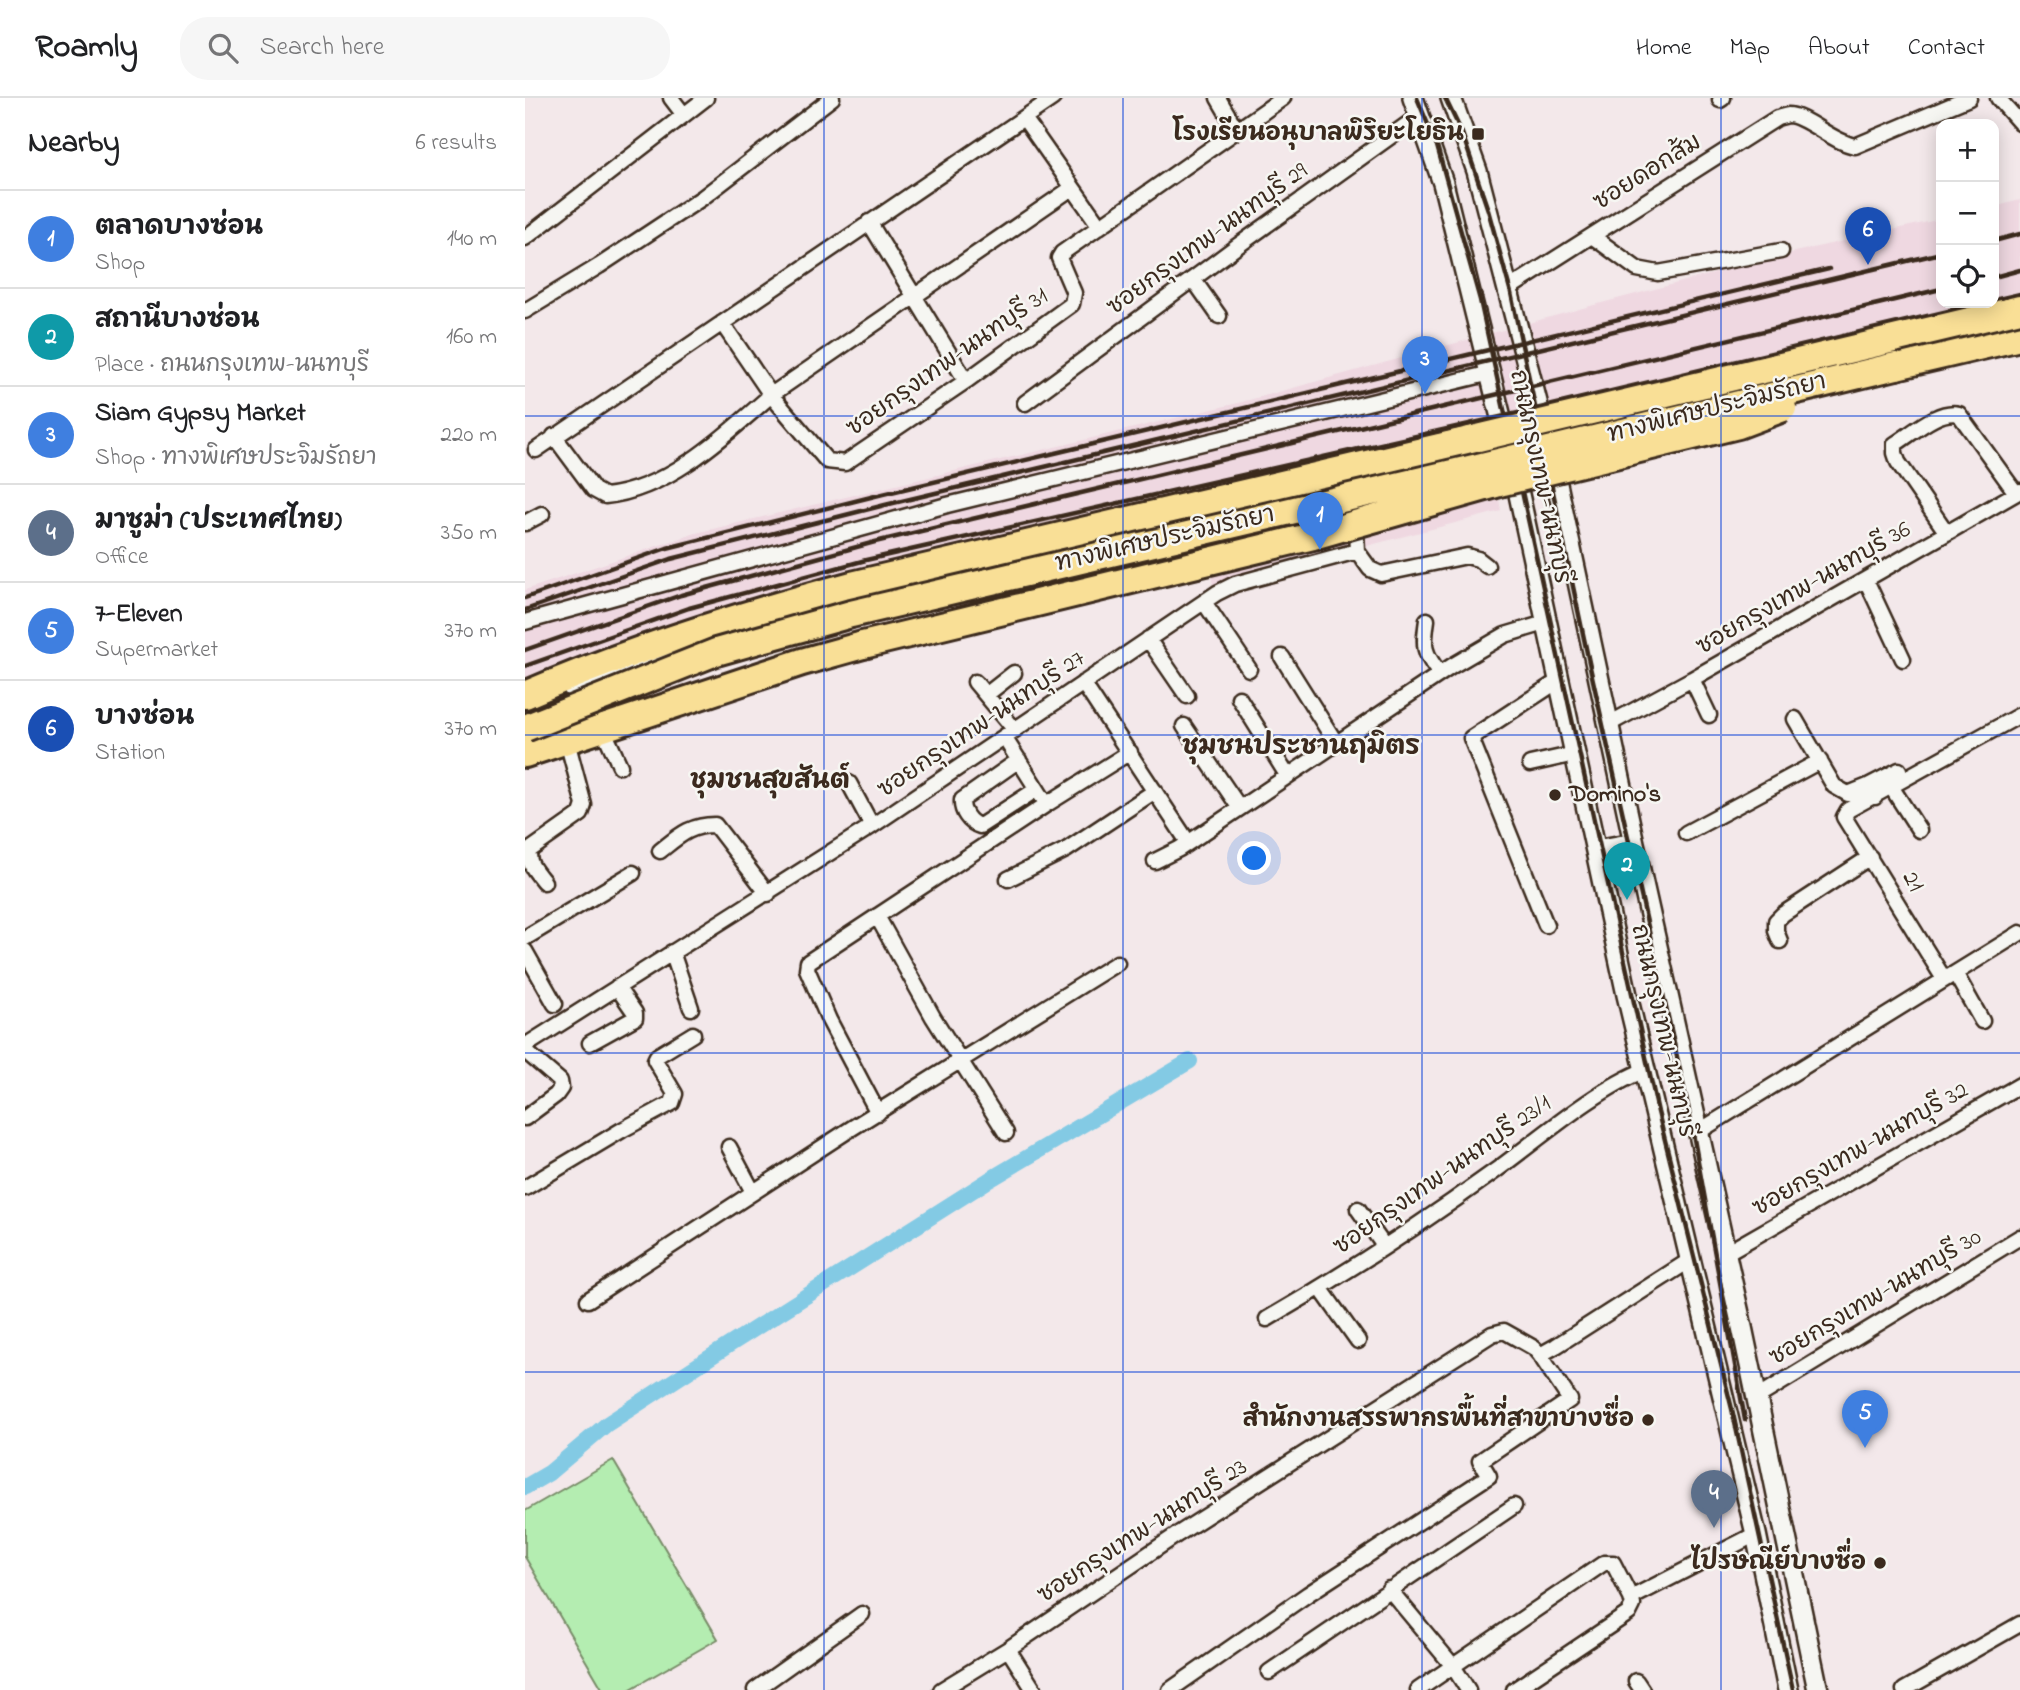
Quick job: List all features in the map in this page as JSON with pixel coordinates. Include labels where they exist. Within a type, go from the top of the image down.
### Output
[{"type":"highway","name":"ทางพิเศษประจิมรัถยา","points":[[525,695],[568,676],[716,623],[852,585],[2020,309]]},
{"type":"highway","name":"ทางพิเศษประจิมรัถยา","points":[[525,728],[716,652],[851,614],[2020,337]]},
{"type":"highway","points":[[525,754],[802,662],[863,645],[1300,539],[1503,482],[1738,425],[1896,366]]},
{"type":"main road","name":"ถนนกรุงเทพ-นนทบุรี","points":[[1452,98],[1477,171],[1552,456],[1634,843],[1726,1253],[1818,1690]]},
{"type":"main road","name":"ถนนกรุงเทพ-นนทบุรี","points":[[1416,107],[1443,183],[1512,462],[1545,623],[1645,1070],[1756,1534],[1788,1690]]},
{"type":"main road","points":[[525,708],[715,639],[1354,491],[1552,456]]},
{"type":"main road","points":[[525,734],[715,639]]},
{"type":"main road","points":[[1596,850],[1634,843]]},
{"type":"main road","points":[[1724,1409],[1756,1398]]},
{"type":"street","points":[[671,98],[684,115]]},
{"type":"street","points":[[525,238],[706,98]]},
{"type":"street","points":[[525,311],[702,198],[832,98]]},
{"type":"street","points":[[536,450],[1053,98]]},
{"type":"street","points":[[1218,98],[1236,129]]},
{"type":"street","name":"ซอยกรุงเทพ-นนทบุรี 31","points":[[722,323],[771,395],[827,461],[834,464],[845,463],[965,381],[1072,303],[1074,293],[1059,258],[1099,225],[1283,98]]},
{"type":"street","name":"ซอยดอกส้ม","points":[[1509,289],[1777,118],[1787,115],[1799,118],[1836,140],[1856,146],[1969,98]]},
{"type":"street","points":[[1998,98],[2020,123]]},
{"type":"street","name":"ซอยกรุงเทพ-นนทบุรี 29","points":[[1025,402],[1192,279],[1416,107]]},
{"type":"street","points":[[1024,117],[1099,225]]},
{"type":"street","points":[[554,436],[594,490],[605,496],[615,495],[672,473],[771,395],[1072,188]]},
{"type":"street","points":[[869,222],[965,381]]},
{"type":"street","points":[[1592,236],[1637,269],[1658,273],[1780,251]]},
{"type":"street","points":[[1192,279],[1219,316]]},
{"type":"street","points":[[525,622],[947,505],[1491,373]]},
{"type":"street","points":[[1947,533],[1898,462],[1895,453],[1895,444],[1935,418],[1949,412],[1959,414],[2018,492]]},
{"type":"street","points":[[1354,491],[1357,551],[1370,569],[1381,574],[1467,556],[1478,559],[1487,566]]},
{"type":"street","name":"ซอยกรุงเทพ-นนทบุรี 36","points":[[1609,724],[2018,492]]},
{"type":"street","points":[[525,523],[542,514]]},
{"type":"street","name":"ซอยกรุงเทพ-นนทบุรี 27","points":[[525,1049],[617,987],[872,826],[1204,601],[1235,584],[1357,551]]},
{"type":"street","points":[[1866,580],[1903,659]]},
{"type":"street","points":[[1204,601],[1249,669]]},
{"type":"street","points":[[1427,620],[1424,649],[1440,674]]},
{"type":"street","points":[[1155,861],[1166,857],[1440,674],[1505,635],[1545,623]]},
{"type":"street","points":[[1148,639],[1187,695]]},
{"type":"street","points":[[1282,657],[1336,743]]},
{"type":"street","points":[[986,695],[1014,673]]},
{"type":"street","points":[[1692,679],[1709,715]]},
{"type":"street","points":[[1546,925],[1471,738],[1558,681]]},
{"type":"street","points":[[975,682],[1009,733],[1019,760],[1047,804]]},
{"type":"street","points":[[1083,683],[1188,842]]},
{"type":"street","points":[[1239,698],[1287,775]]},
{"type":"street","points":[[1795,719],[1834,786],[1848,794],[1892,788],[2020,715]]},
{"type":"street","points":[[1184,726],[1239,807]]},
{"type":"street","points":[[603,729],[620,766]]},
{"type":"street","points":[[544,882],[530,863],[530,849],[581,814],[584,805],[567,741]]},
{"type":"street","points":[[878,1113],[829,1020],[807,965],[814,957],[1130,752]]},
{"type":"street","points":[[1530,764],[1575,754]]},
{"type":"street","points":[[1019,760],[962,800],[967,817],[980,826],[1037,789]]},
{"type":"street","points":[[1686,833],[1819,761]]},
{"type":"street","points":[[1871,791],[1899,770]]},
{"type":"street","points":[[849,783],[872,826]]},
{"type":"street","points":[[1892,788],[1919,830]]},
{"type":"street","name":"21","points":[[1871,791],[1848,810],[1844,817],[1847,824],[1982,1021]]},
{"type":"street","points":[[1009,879],[1066,850],[1155,792]]},
{"type":"street","points":[[660,851],[692,828],[715,825],[768,894]]},
{"type":"street","points":[[1780,941],[1776,921],[1783,914],[1870,857]]},
{"type":"street","points":[[525,938],[633,873]]},
{"type":"street","points":[[877,916],[933,1017],[1006,1133]]},
{"type":"street","points":[[1698,1132],[2020,933]]},
{"type":"street","points":[[525,951],[555,1004]]},
{"type":"street","points":[[672,952],[691,1008]]},
{"type":"street","points":[[588,1300],[753,1192],[1118,963]]},
{"type":"street","points":[[590,1043],[635,1018],[635,1013],[617,987]]},
{"type":"street","points":[[525,1188],[672,1103],[675,1094],[655,1060],[657,1056],[693,1034]]},
{"type":"street","points":[[525,1049],[560,1082],[561,1088],[556,1095],[525,1118]]},
{"type":"street","name":"ซอยกรุงเทพ-นนทบุรี 23/1","points":[[1267,1319],[1321,1289],[1486,1177],[1600,1095],[1645,1070]]},
{"type":"street","name":"ซอยกรุงเทพ-นนทบุรี 32","points":[[1726,1253],[2019,1086]]},
{"type":"street","points":[[729,1147],[753,1192]]},
{"type":"street","points":[[1358,1209],[1384,1246]]},
{"type":"street","name":"ซอยกรุงเทพ-นนทบุรี 30","points":[[1756,1398],[2020,1237]]},
{"type":"street","points":[[1170,1690],[1308,1594],[1489,1476],[1480,1461],[1570,1400],[1540,1355],[1689,1259]]},
{"type":"street","points":[[1321,1289],[1358,1341]]},
{"type":"street","name":"ซอยกรุงเทพ-นนทบุรี 23","points":[[941,1690],[1008,1649],[1178,1534],[1492,1334],[1504,1331],[1534,1348],[1540,1355]]},
{"type":"street","points":[[1269,1672],[1514,1506]]},
{"type":"street","points":[[1631,1598],[1756,1534]]},
{"type":"street","points":[[1418,1690],[1604,1563],[1613,1563],[1631,1598],[1633,1605],[1629,1613],[1514,1690]]},
{"type":"street","points":[[1389,1589],[1453,1666],[1468,1690]]},
{"type":"street","points":[[755,1690],[862,1614]]},
{"type":"street","points":[[1904,1690],[2020,1624]]},
{"type":"street","points":[[1008,1649],[1034,1690]]},
{"type":"shaded area","points":[[2020,200],[2020,303],[693,620],[548,671],[525,682],[525,590],[696,533],[1238,403],[1799,251],[1936,220],[1936,308],[1999,308],[1999,206]]},
{"type":"shaded area","points":[[1498,493],[1501,511],[1213,586],[1210,568]]},
{"type":"green space","points":[[613,1460],[718,1639],[629,1690],[603,1690],[525,1557],[525,1511]]},
{"type":"waterway","points":[[525,1487],[549,1473],[607,1424],[729,1345],[989,1180],[1190,1061]]},
{"type":"railway","points":[[1417,98],[1437,146],[1480,300],[1658,1112],[1732,1409],[1793,1690]]},
{"type":"railway","points":[[1445,98],[1462,133],[1488,210],[1511,293],[1590,667],[1688,1106],[1745,1420]]},
{"type":"railway","points":[[1999,240],[2020,234]]},
{"type":"railway","points":[[525,610],[671,559],[885,505],[1936,254]]},
{"type":"railway","points":[[525,598],[667,548],[1829,269]]},
{"type":"railway","points":[[1999,276],[2020,270]]},
{"type":"railway","points":[[525,650],[681,595],[875,542],[1936,290]]},
{"type":"railway","points":[[1999,299],[2020,294]]},
{"type":"railway","points":[[525,666],[689,608],[866,560],[1540,408],[1961,308]]},
{"type":"place","name":"โรงเรียนอนุบาลพิริยะโยธิน","points":[[1478,134]]},
{"type":"place","name":"บางซ่อน","points":[[1868,265]]},
{"type":"place","name":"Siam Gypsy Market","points":[[1425,394]]},
{"type":"place","name":"ตลาดบางซ่อน","points":[[1320,550]]},
{"type":"place","name":"Domino's","points":[[1555,795]]},
{"type":"place","name":"สถานีบางซ่อน","points":[[1627,900]]},
{"type":"place","name":"สำนักงานสรรพากรพื้นที่สาขาบางซื่อ","points":[[1648,1420]]},
{"type":"place","name":"7-Eleven","points":[[1865,1448]]},
{"type":"place","name":"มาซูม่า (ประเทศไทย)","points":[[1714,1528]]},
{"type":"place","name":"ไปรษณีย์บางซื่อ","points":[[1880,1563]]},
{"type":"district","name":"ชุมชนประชานฤมิตร","points":[[1301,748]]},
{"type":"district","name":"ชุมชนสุขสันต์","points":[[770,782]]}]
